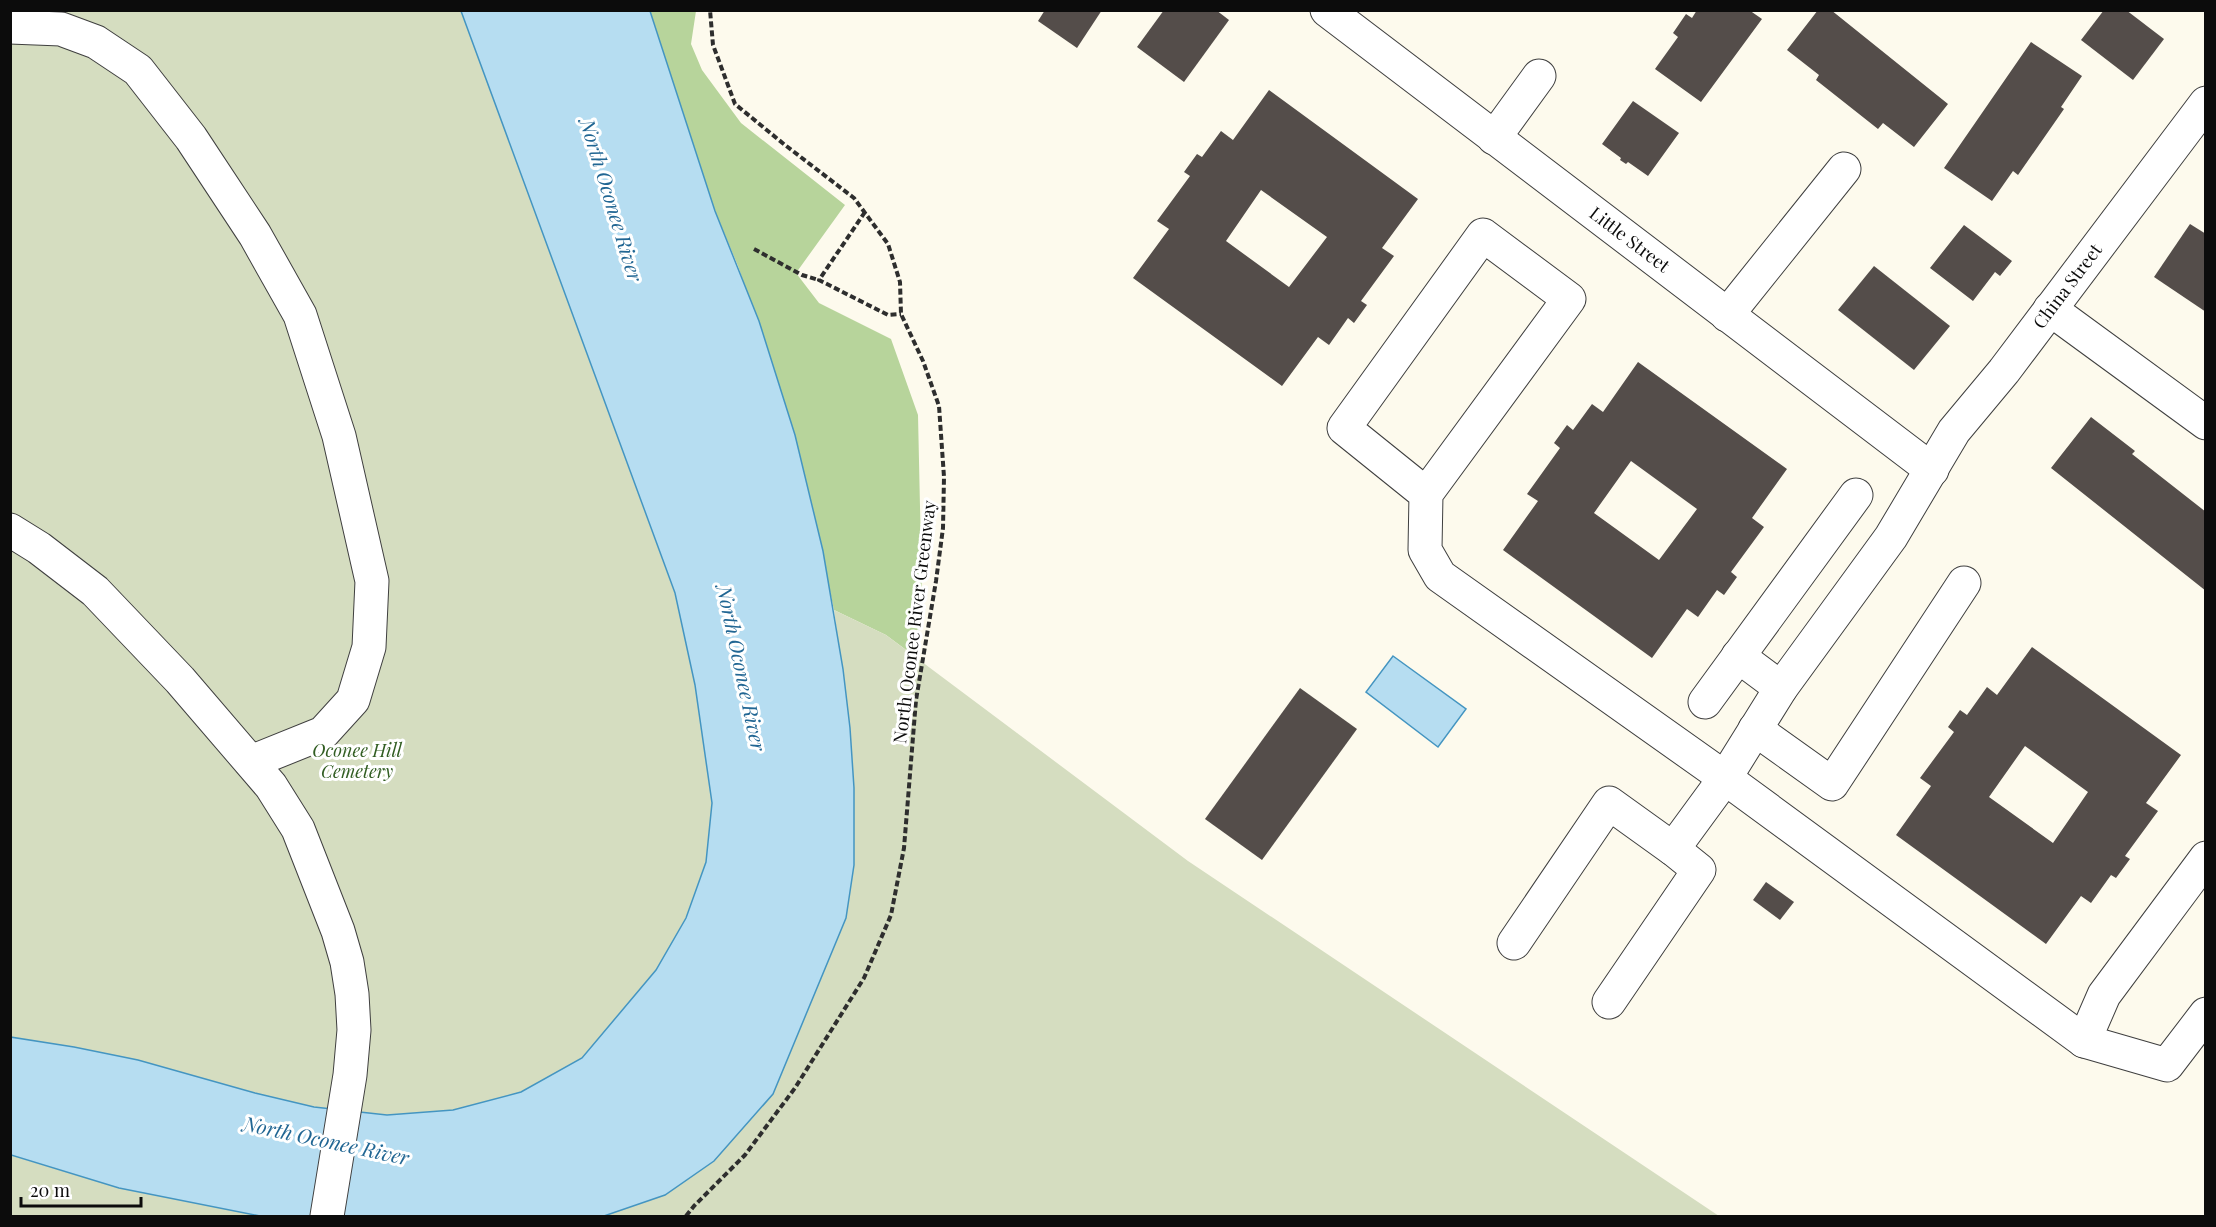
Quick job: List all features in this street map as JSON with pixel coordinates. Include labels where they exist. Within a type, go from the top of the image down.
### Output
[{"type":"street","name":"Little Street","points":[[1327,10],[1932,470]]},
{"type":"street","points":[[10,27],[61,29],[96,42],[138,70],[204,157],[255,235],[300,315],[339,436],[372,581],[369,647],[352,700],[323,733],[251,762]]},
{"type":"street","points":[[1494,138],[1539,76]]},
{"type":"street","name":"China Street","points":[[1673,849],[1725,778],[1781,688],[1891,537],[1954,431],[2004,371],[2205,103]]},
{"type":"street","points":[[1727,315],[1844,169]]},
{"type":"street","points":[[1426,494],[1344,428],[1483,235],[1569,299],[1426,494],[1425,550],[1440,576],[1725,778],[2084,1041],[2167,1065],[2205,1014]]},
{"type":"street","points":[[2050,309],[2205,423]]},
{"type":"street","points":[[1705,702],[1856,495]]},
{"type":"street","points":[[10,530],[95,591],[180,680],[251,762],[271,786],[298,829],[338,931],[347,962],[352,994],[354,1030],[350,1075],[327,1216]]},
{"type":"street","points":[[1755,729],[1832,784],[1964,583]]},
{"type":"street","points":[[1738,656],[1781,688]]},
{"type":"street","points":[[1514,943],[1609,803],[1699,870],[1609,1002]]},
{"type":"street","points":[[2084,1041],[2104,995],[2205,858]]},
{"type":"path","name":"North Oconee River Greenway","points":[[686,1216],[746,1155],[795,1088],[864,978],[891,915],[904,848],[916,700],[943,528],[944,487],[939,406],[923,361],[901,314],[900,282],[888,244],[854,198],[735,104],[713,45],[710,10]]},
{"type":"path","points":[[819,280],[865,212]]},
{"type":"path","points":[[754,249],[802,275],[819,280],[888,315],[901,314]]},
{"type":"green space","name":"Oconee Hill Cemetery","points":[[11,11],[461,11],[675,594],[695,685],[712,803],[706,862],[686,918],[656,970],[582,1058],[521,1092],[453,1110],[387,1115],[314,1107],[138,1060],[11,1037]]},
{"type":"green space","points":[[650,11],[696,11],[691,44],[702,70],[741,123],[845,205],[796,273],[819,303],[891,339],[918,415],[922,598],[917,658],[886,635],[834,610],[809,493],[777,378],[738,266],[715,211]]},
{"type":"green space","points":[[834,610],[886,635],[1188,861],[1719,1216],[604,1216],[665,1195],[714,1161],[772,1094],[854,865],[854,788],[850,728]]},
{"type":"green space","points":[[10,1155],[119,1188],[260,1216],[11,1216]]},
{"type":"water","name":"North Oconee River","points":[[461,11],[650,11],[715,211],[759,321],[795,435],[823,551],[843,669],[854,788],[854,865],[846,918],[773,1094],[714,1161],[665,1195],[604,1216],[260,1216],[119,1188],[11,1155],[10,1037],[138,1060],[314,1107],[387,1115],[453,1110],[521,1092],[582,1058],[656,970],[686,918],[706,862],[712,803],[695,685],[675,593]]},
{"type":"water","points":[[1393,656],[1466,709],[1438,747],[1366,692]]},
{"type":"building","points":[[1045,10],[1102,10],[1077,48],[1038,21]]},
{"type":"building","points":[[1164,10],[1216,10],[1229,20],[1184,82],[1137,47]]},
{"type":"building","points":[[1697,10],[1749,10],[1762,19],[1701,102],[1655,69],[1678,37],[1673,33],[1686,14],[1692,18]]},
{"type":"building","points":[[1818,10],[1831,10],[1948,104],[1914,147],[1883,123],[1878,129],[1816,80],[1819,75],[1787,50]]},
{"type":"building","points":[[2104,10],[2126,10],[2164,39],[2133,80],[2081,40]]},
{"type":"building","points":[[2031,42],[2082,76],[2061,107],[2064,109],[2018,175],[2013,171],[1992,201],[1944,168]]},
{"type":"building","points":[[1269,90],[1418,199],[1382,248],[1394,256],[1361,301],[1367,305],[1354,323],[1348,318],[1329,345],[1318,337],[1282,386],[1133,278],[1169,229],[1157,221],[1190,176],[1184,172],[1197,154],[1202,157],[1221,131],[1233,140]],"holes":[[[1261,190],[1327,237],[1289,287],[1226,241]]]},
{"type":"building","points":[[1633,101],[1679,133],[1648,176],[1628,162],[1626,164],[1620,160],[1621,158],[1602,144]]},
{"type":"building","points":[[2190,224],[2206,234],[2206,312],[2154,277]]},
{"type":"building","points":[[1964,225],[2012,261],[2000,276],[1995,272],[1973,301],[1930,268]]},
{"type":"building","points":[[1874,266],[1950,326],[1914,370],[1838,310]]},
{"type":"building","points":[[1638,362],[1787,469],[1752,518],[1764,527],[1731,572],[1737,577],[1724,595],[1717,590],[1698,617],[1687,609],[1652,658],[1503,550],[1538,501],[1527,494],[1560,448],[1554,443],[1567,425],[1573,430],[1592,404],[1603,412]],"holes":[[[1631,461],[1697,509],[1659,560],[1594,513]]]},
{"type":"building","points":[[2091,417],[2135,451],[2132,454],[2206,512],[2206,591],[2051,468]]},
{"type":"building","points":[[2032,647],[2181,755],[2146,803],[2158,811],[2125,856],[2130,859],[2116,878],[2111,875],[2091,903],[2081,896],[2046,944],[1896,835],[1931,786],[1920,778],[1954,732],[1948,727],[1960,710],[1967,715],[1987,687],[1997,695]],"holes":[[[2025,746],[2088,792],[2053,843],[1989,797]]]},
{"type":"building","points":[[1300,688],[1357,729],[1262,860],[1205,819]]},
{"type":"building","points":[[1766,882],[1794,902],[1780,920],[1753,900]]}]
